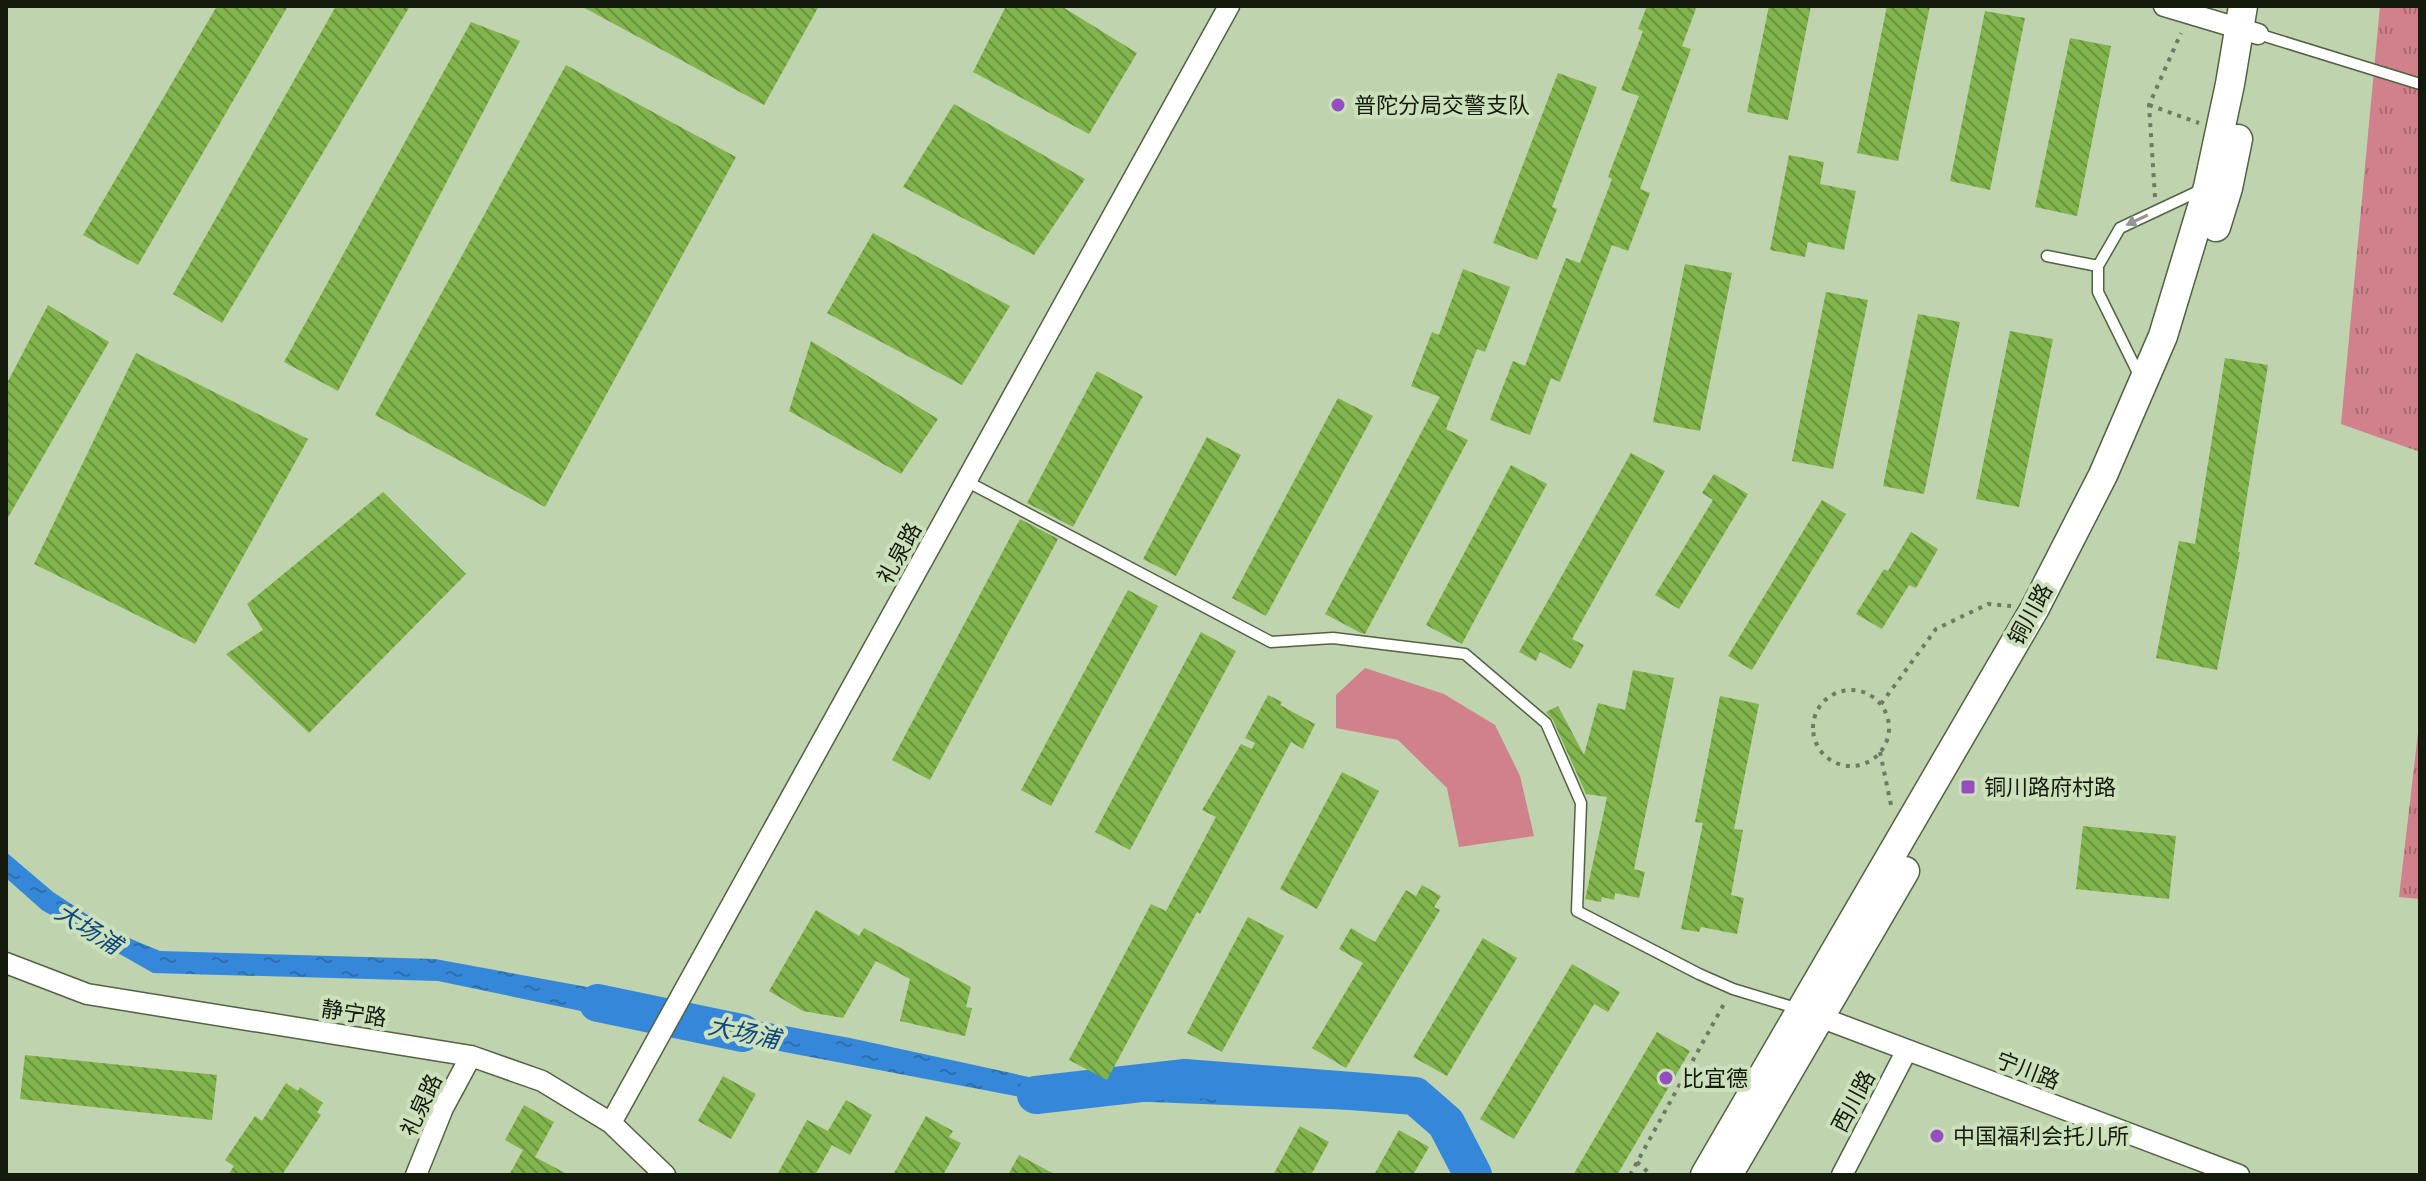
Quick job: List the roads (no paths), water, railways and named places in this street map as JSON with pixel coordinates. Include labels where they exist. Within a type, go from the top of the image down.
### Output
[{"type":"main road","name":"铜川路","points":[[1728,1175],[1899,843],[2035,608],[2103,475],[2163,336],[2208,187],[2247,23],[2261,6]]},
{"type":"main road","name":"铜川路","points":[[1705,1175],[1811,1014],[2052,618],[2117,481],[2179,340],[2228,188],[2247,23]]},
{"type":"street","name":"礼泉路","points":[[611,1123],[1229,6]]},
{"type":"street","points":[[2164,6],[2190,14],[2247,23]]},
{"type":"street","name":"静宁路","points":[[6,963],[87,994],[471,1056],[542,1081],[611,1123],[665,1175]]},
{"type":"street","name":"宁川路","points":[[1811,1014],[2239,1175]]},
{"type":"street","name":"西川路","points":[[1842,1175],[1907,1050]]},
{"type":"street","name":"礼泉路","points":[[416,1175],[443,1108],[471,1056]]},
{"type":"lane","points":[[2247,23],[2420,84]]},
{"type":"lane","points":[[2143,383],[2098,292],[2098,266],[2120,228],[2208,187]]},
{"type":"lane","points":[[2047,256],[2098,266]]},
{"type":"lane","points":[[966,481],[1271,642],[1333,638],[1465,654],[1546,723],[1581,803],[1577,911],[1733,989],[1811,1014]]},
{"type":"water","points":[[6,852],[53,892],[112,931],[160,951],[435,959],[658,1000],[643,1024],[438,981],[153,973],[42,910],[6,878]]},
{"type":"water","points":[[698,1010],[850,1038],[1084,1089],[1185,1078],[1415,1096],[1464,1123],[1491,1175],[1469,1175],[1451,1134],[1408,1112],[1021,1097],[684,1033]]},
{"type":"waterway","name":"大场浦","points":[[598,1003],[742,1033]]},
{"type":"waterway","name":"大场浦","points":[[1036,1095],[1185,1078],[1415,1096],[1446,1123],[1473,1175]]},
{"type":"place","name":"普陀分局交警支队","points":[[1338,105]]},
{"type":"place","name":"铜川路府村路","points":[[1968,787]]},
{"type":"place","name":"比宜德","points":[[1666,1078]]},
{"type":"place","name":"中国福利会托儿所","points":[[1937,1136]]}]
